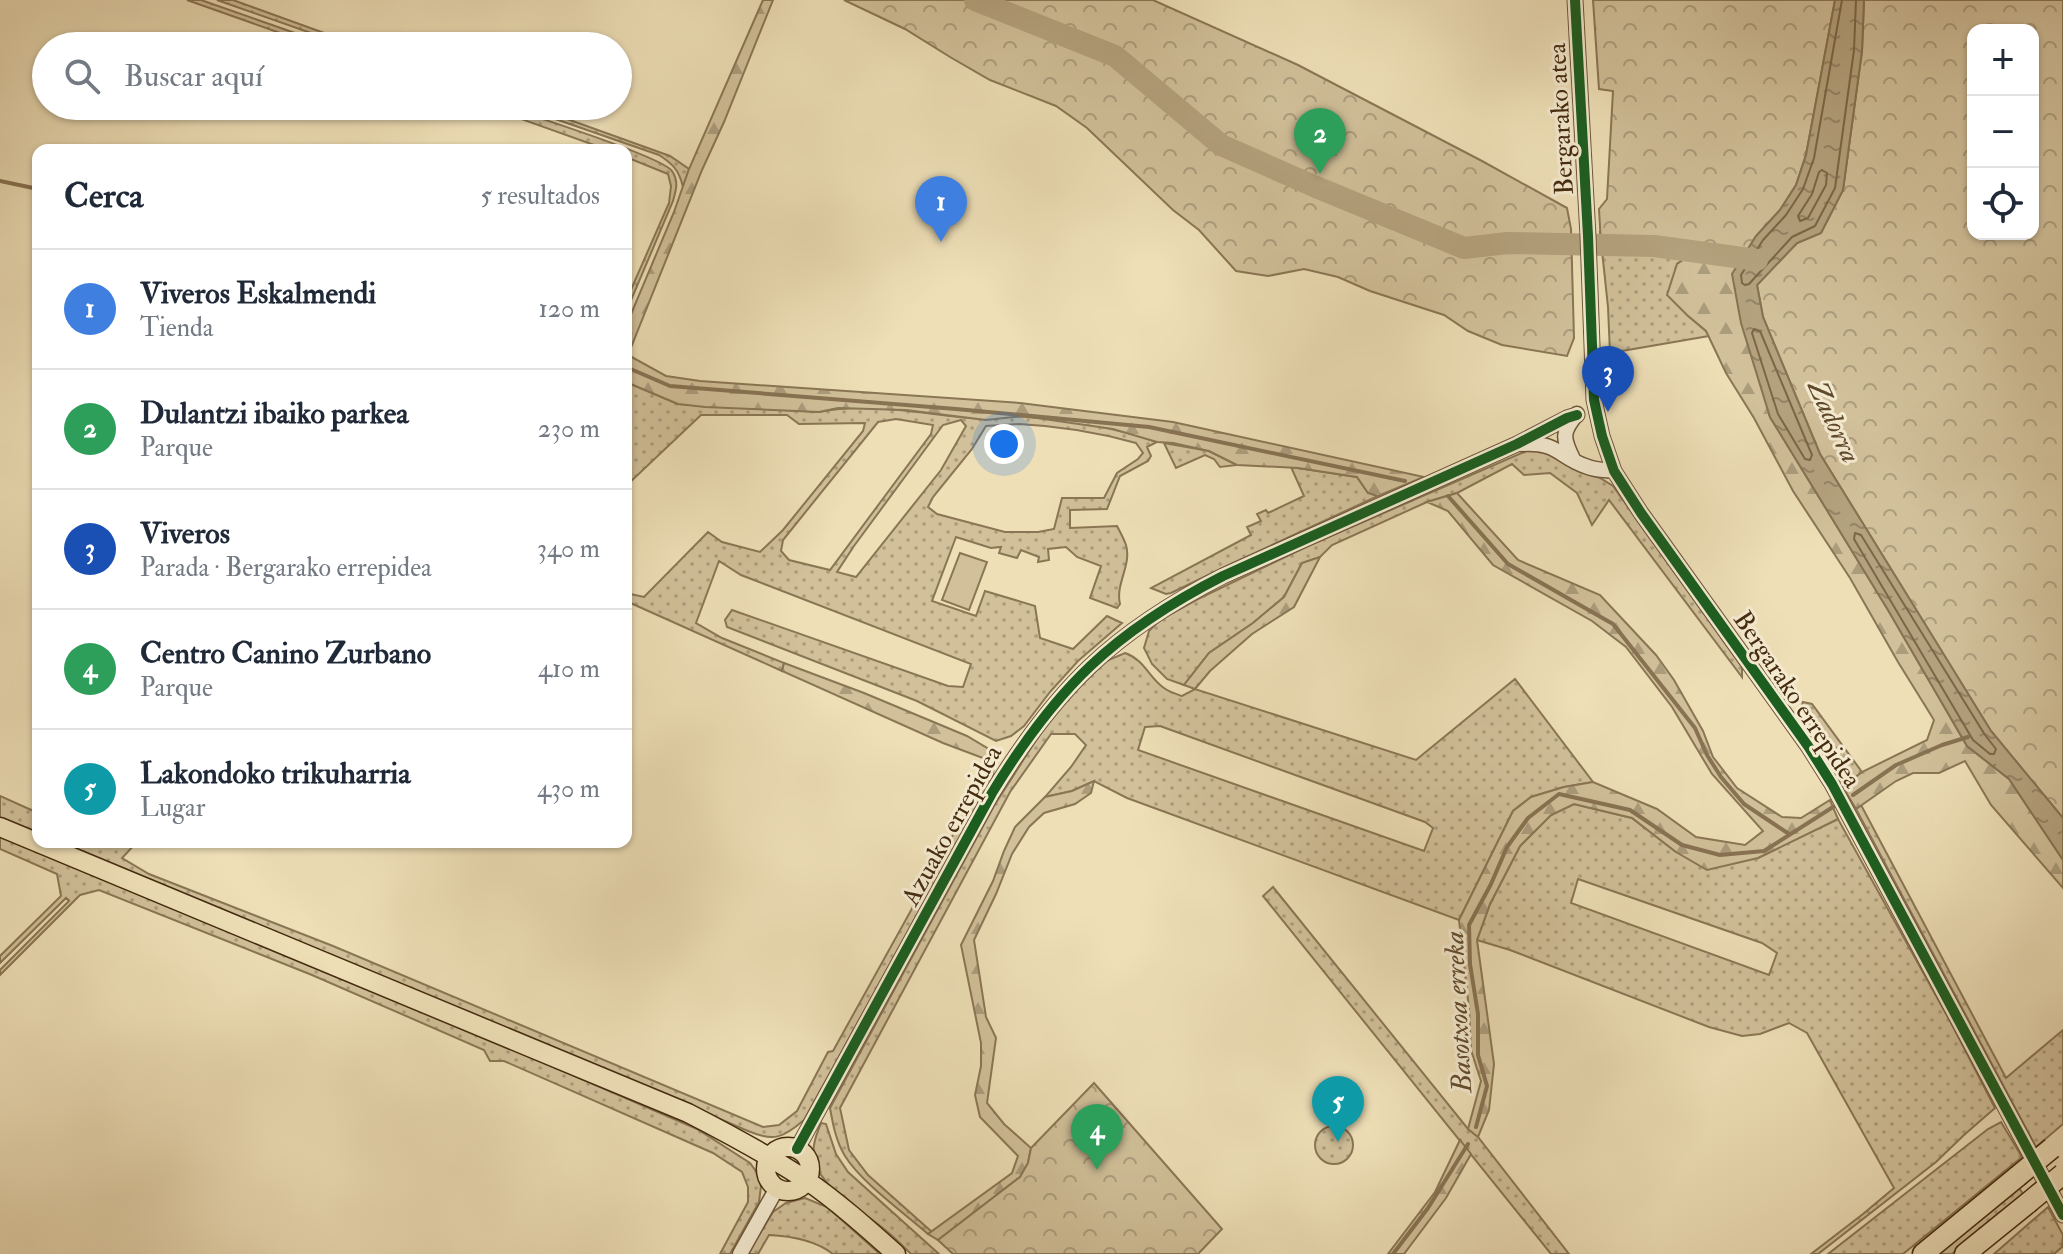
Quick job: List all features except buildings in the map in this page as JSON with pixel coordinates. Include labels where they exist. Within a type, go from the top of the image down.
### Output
[{"type":"highway","points":[[1923,1254],[2058,1143]]},
{"type":"highway","points":[[1965,1254],[2063,1174]]},
{"type":"highway","points":[[1976,1254],[2028,1203]]},
{"type":"main road","points":[[0,827],[32,840]]},
{"type":"main road","points":[[51,848],[688,1113],[806,1181],[836,1202],[896,1254]]},
{"type":"main road","points":[[787,1147],[797,1149],[806,1157],[810,1169],[806,1181],[793,1190],[777,1188],[766,1174],[769,1157],[787,1147]]},
{"type":"street","name":"Bergarako atea","points":[[1575,0],[1588,236]]},
{"type":"street","name":"Bergarako errepidea","points":[[1588,236],[1594,400],[1614,471],[1832,784],[2063,1215]]},
{"type":"street","name":"Azuako errepidea","points":[[797,1149],[992,793],[1041,719],[1083,672],[1130,631],[1183,596],[1517,444],[1577,415],[1594,400]]},
{"type":"street","points":[[1573,460],[1565,444],[1565,435],[1566,426],[1577,415]]},
{"type":"street","points":[[1517,444],[1546,445],[1588,468],[1614,471]]},
{"type":"street","points":[[740,1254],[777,1188]]},
{"type":"green space","points":[[187,0],[201,0],[292,32],[277,32]]},
{"type":"green space","points":[[217,0],[233,0],[321,32],[308,32]]},
{"type":"green space","points":[[763,0],[773,0],[632,345],[632,312],[689,169]]},
{"type":"green space","points":[[844,0],[1153,0],[1298,65],[1567,208],[1571,229],[1574,338],[1567,356],[1502,345],[1468,331],[1444,315],[1338,277],[1304,269],[1268,276],[1236,271],[1199,230],[1173,210],[1087,128],[1056,106],[990,80],[905,29]]},
{"type":"green space","points":[[1593,0],[1835,0],[1806,155],[1796,185],[1747,251],[1601,244],[1599,209],[1607,199],[1613,91],[1599,89]]},
{"type":"green space","points":[[1835,0],[1756,236],[1733,274],[1770,417],[1967,746],[2009,779],[2063,860],[2063,888],[1991,805],[1965,761],[1939,773],[1913,773],[1856,809],[1843,787],[1862,772],[1927,740],[1934,720],[1850,578],[1793,491],[1726,373],[1706,331],[1667,295],[1677,264],[1735,225]]},
{"type":"green space","points":[[1864,0],[2063,0],[2063,818],[1991,731],[1820,454],[1763,317],[1757,285],[1797,243],[1821,233],[1843,190],[1862,51]]},
{"type":"green space","points":[[524,120],[545,120],[614,144],[591,144]]},
{"type":"green space","points":[[558,120],[570,120],[670,156],[689,169],[683,187],[680,176],[668,161]]},
{"type":"green space","points":[[632,151],[672,171],[676,189],[632,298],[632,287],[669,203],[671,186],[668,174],[632,159]]},
{"type":"green space","points":[[1735,225],[1677,264],[1687,315],[1709,336],[1610,353],[1600,232]]},
{"type":"green space","points":[[632,357],[666,376],[700,381],[1020,403],[1173,422],[1424,477],[1378,496],[1368,493],[1357,477],[1298,468],[1237,465],[1209,451],[1157,442],[1113,429],[1023,416],[986,420],[906,410],[838,408],[819,412],[678,404],[632,385]]},
{"type":"green space","points":[[632,385],[678,404],[819,412],[860,408],[983,419],[1021,417],[1059,420],[1093,425],[1157,442],[1147,447],[1151,456],[1148,461],[1120,476],[1107,509],[1070,510],[1070,528],[1117,526],[1123,538],[1127,560],[1117,608],[1090,598],[1101,566],[1077,557],[1066,547],[1048,549],[1049,560],[1038,562],[1039,557],[1021,550],[1017,558],[999,553],[1001,547],[991,548],[956,537],[932,601],[976,616],[985,591],[1035,606],[1040,638],[1073,649],[1107,616],[1122,623],[1078,661],[1024,726],[1011,736],[996,741],[917,701],[727,627],[725,620],[732,610],[948,686],[963,687],[971,664],[741,575],[719,561],[696,623],[722,638],[784,663],[782,671],[632,604],[632,594],[644,597],[708,532],[722,542],[760,552],[783,530],[863,431],[865,423],[799,424],[787,415],[701,415],[632,480]],"holes":[[[896,419],[933,425],[931,434],[830,570],[789,560],[781,551],[783,540],[878,422]],[[961,420],[966,426],[941,470],[856,577],[837,572],[943,425]],[[1019,424],[1063,428],[1136,443],[1143,453],[1117,473],[1104,498],[1062,498],[1054,529],[1005,532],[937,514],[928,507],[986,426]]]},
{"type":"green space","points":[[1164,443],[1209,451],[1237,465],[1220,467],[1214,459],[1205,455],[1176,468]]},
{"type":"green space","points":[[1533,448],[1555,452],[1580,471],[1613,486],[1742,667],[1742,677],[1609,500],[1592,525],[1577,493],[1550,473],[1524,475],[1512,464],[1457,493],[1427,502],[1332,545],[1320,557],[1302,563],[1284,597],[1209,653],[1184,685],[1167,679],[1152,664],[1144,648],[1149,631],[1160,620],[1308,546]]},
{"type":"green space","points":[[1291,467],[1357,477],[1368,493],[1378,496],[1171,593],[1151,588],[1251,535],[1247,527],[1261,521],[1257,514],[1266,510],[1268,513],[1304,496]]},
{"type":"green space","points":[[1457,493],[1518,560],[1600,595],[1656,655],[1674,680],[1703,731],[1713,757],[1737,788],[1782,817],[1801,818],[1830,800],[1838,819],[1758,858],[1707,870],[1676,852],[1632,818],[1574,804],[1551,815],[1520,846],[1490,904],[1477,940],[1494,1064],[1489,1110],[1478,1137],[1468,1129],[1481,1081],[1471,1050],[1459,920],[1513,811],[1531,797],[1593,782],[1657,809],[1696,837],[1745,845],[1763,831],[1712,774],[1672,707],[1626,647],[1592,621],[1493,565],[1448,511],[1427,502]]},
{"type":"green space","points":[[960,553],[987,562],[969,610],[942,600]]},
{"type":"green space","points":[[1320,557],[1294,607],[1252,634],[1210,671],[1195,689],[1184,685],[1209,653],[1284,597],[1302,563]]},
{"type":"green space","points":[[1125,653],[1137,660],[1159,684],[1175,694],[1182,696],[1195,689],[1416,760],[1515,679],[1593,782],[1531,797],[1513,811],[1459,920],[1127,798],[1094,781],[1072,791],[1045,797],[1086,745],[1075,734],[1051,734],[1010,792],[840,1108],[849,1150],[868,1175],[932,1232],[928,1234],[852,1166],[839,1145],[830,1108],[994,806],[1045,726],[1106,661]],"holes":[[[1160,726],[1425,822],[1433,828],[1424,851],[1138,750],[1145,727]]]},
{"type":"green space","points":[[784,663],[967,736],[992,751],[988,760],[782,671]]},
{"type":"green space","points":[[1803,702],[1812,704],[1862,772],[1843,787],[1797,719]]},
{"type":"green space","points":[[992,751],[993,778],[804,1120],[790,1131],[772,1137],[748,1131],[73,848],[131,848],[122,858],[149,874],[333,946],[763,1127],[779,1125],[797,1111],[985,777]]},
{"type":"green space","points":[[1094,781],[1091,793],[1075,804],[1044,813],[1029,827],[1012,854],[974,940],[986,1017],[996,1038],[987,1103],[1004,1124],[1031,1148],[1028,1163],[1020,1177],[938,1240],[928,1234],[1012,1173],[1018,1156],[980,1117],[975,1095],[981,1066],[981,1043],[961,945],[993,881],[1015,827],[1045,797],[1072,791]]},
{"type":"green space","points":[[0,796],[32,810],[32,831],[0,818]]},
{"type":"green space","points":[[1574,804],[1632,818],[1676,852],[1758,858],[1838,819],[1995,1108],[1936,1162],[1818,1254],[1811,1254],[1894,1188],[1807,1033],[1789,1023],[1760,1034],[1742,1036],[1709,1027],[1477,940],[1490,904],[1520,846],[1551,815]],"holes":[[[1578,879],[1762,943],[1777,953],[1769,975],[1571,903]]]},
{"type":"green space","points":[[1861,805],[2006,1078],[2063,1030],[2063,1124],[2036,1147],[1856,809]]},
{"type":"green space","points":[[0,837],[697,1129],[750,1163],[758,1174],[761,1186],[759,1202],[730,1254],[720,1254],[748,1202],[748,1187],[742,1172],[713,1153],[504,1061],[490,1061],[484,1050],[312,975],[99,890],[80,895],[0,975],[0,970],[69,901],[66,898],[0,963],[0,956],[61,896],[57,874],[0,849]]},
{"type":"green space","points":[[1273,887],[1468,1129],[1478,1137],[1569,1254],[1551,1254],[1263,896]]},
{"type":"green space","points":[[1094,1083],[1222,1229],[1198,1254],[953,1254],[938,1240],[1020,1177],[1028,1163],[1031,1148]]},
{"type":"green space","points":[[2001,1122],[2022,1157],[1903,1254],[1828,1254],[1988,1129]]},
{"type":"green space","points":[[821,1123],[826,1124],[836,1154],[848,1172],[939,1254],[911,1254],[833,1189],[814,1159],[815,1141]]},
{"type":"green space","points":[[1334,1126],[1347,1132],[1353,1145],[1347,1158],[1334,1164],[1321,1158],[1315,1145],[1321,1132]]},
{"type":"green space","points":[[1460,1140],[1471,1154],[1446,1198],[1404,1254],[1388,1254],[1435,1192]]},
{"type":"green space","points":[[2019,1188],[2024,1195],[1952,1254],[1937,1254]]},
{"type":"green space","points":[[805,1198],[827,1207],[880,1254],[833,1254],[802,1240],[769,1235],[758,1254],[747,1254],[773,1212],[786,1203]]},
{"type":"green space","points":[[2048,1207],[2063,1235],[2062,1247],[2054,1254],[1994,1254]]},
{"type":"water","points":[[1835,0],[1864,0],[1862,51],[1843,190],[1821,233],[1797,243],[1757,285],[1763,317],[1820,454],[1991,731],[2063,818],[2063,860],[2009,779],[1967,746],[1770,417],[1741,323],[1732,274],[1756,236],[1780,210],[1796,185],[1806,155]]},
{"type":"waterway","points":[[975,0],[1115,56],[1221,145],[1464,248],[1508,243],[1654,246],[1757,260]]},
{"type":"waterway","points":[[0,181],[32,188]]},
{"type":"waterway","points":[[632,370],[670,386],[1149,427],[1405,481]]},
{"type":"waterway","points":[[1448,496],[1508,564],[1613,624],[1695,728],[1721,777],[1744,804],[1789,834]]},
{"type":"waterway","name":"Basotxoa erreka","points":[[1853,795],[1896,765],[1968,737]]},
{"type":"waterway","name":"Basotxoa erreka","points":[[1476,1127],[1487,1086],[1478,1055],[1478,1014],[1470,964],[1469,925],[1507,847],[1528,818],[1559,794],[1630,810],[1682,845],[1720,855],[1764,851],[1833,807]]},
{"type":"waterway","name":"Basotxoa erreka","points":[[1393,1254],[1428,1208],[1468,1144]]},
{"type":"cycle path","points":[[1575,0],[1594,400],[1614,471],[1832,784],[2063,1215]]},
{"type":"cycle path","points":[[797,1149],[992,793],[1040,723],[1090,666],[1150,619],[1223,576],[1577,415]]},
{"type":"place","name":"Dulantzi ibaiko parkea","points":[[1320,174]]},
{"type":"place","name":"Viveros Eskalmendi","points":[[941,242]]},
{"type":"place","name":"Viveros","points":[[1608,412]]},
{"type":"place","name":"Lakondoko trikuharria","points":[[1338,1142]]},
{"type":"place","name":"Centro Canino Zurbano","points":[[1097,1170]]},
{"type":"water label","name":"Zadorra","points":[[1835,421]]}]
